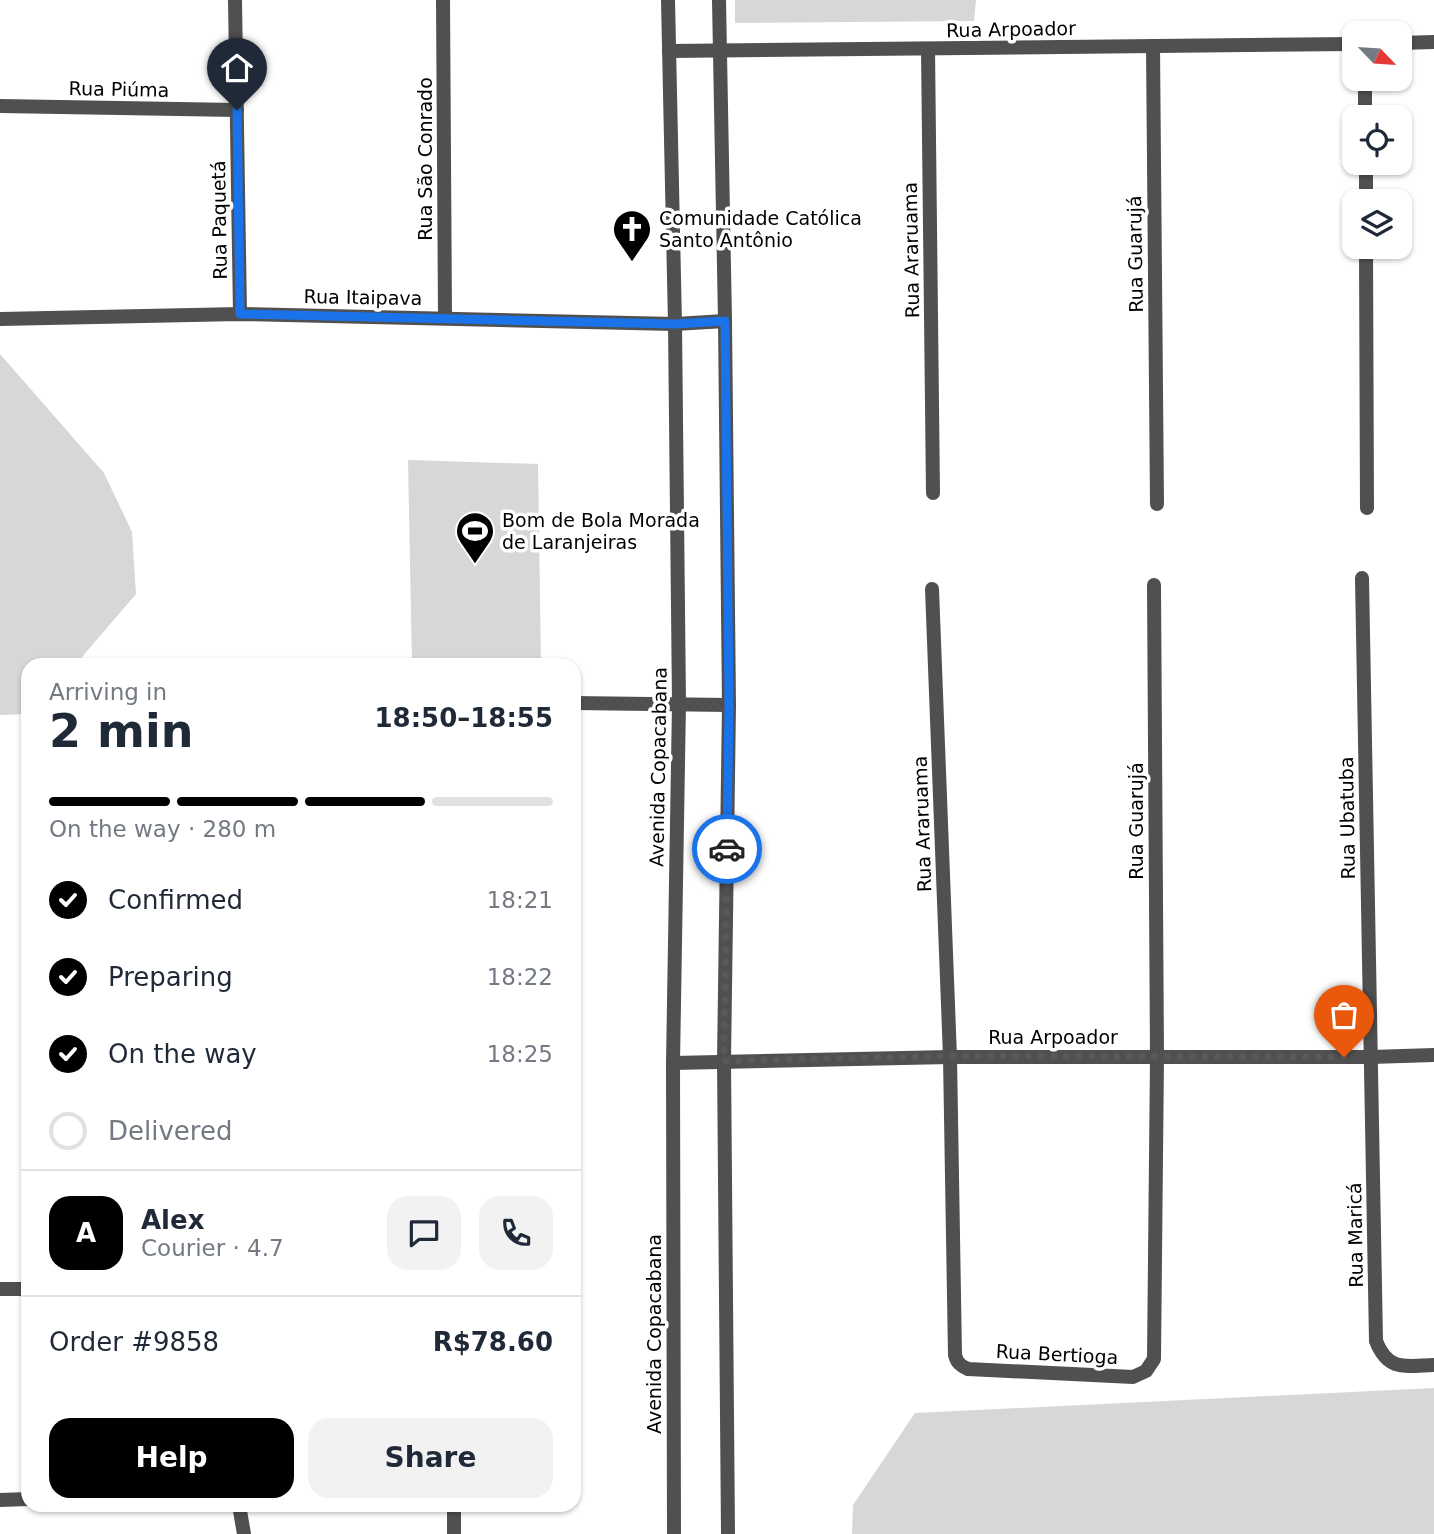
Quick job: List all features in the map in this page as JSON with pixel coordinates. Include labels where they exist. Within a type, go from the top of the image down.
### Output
[{"type":"street","name":"Rua Paquetá","points":[[235,0],[240,314]]},
{"type":"street","name":"Rua São Conrado","points":[[443,0],[445,317]]},
{"type":"street","name":"Avenida Copacabana","points":[[668,0],[679,703],[673,1063],[674,1534]]},
{"type":"street","points":[[719,0],[729,705],[724,1061],[728,1534]]},
{"type":"street","points":[[1412,43],[1434,43]]},
{"type":"street","name":"Rua Arpoador","points":[[669,51],[1342,44]]},
{"type":"street","name":"Rua Guarujá","points":[[1153,46],[1157,504]]},
{"type":"street","name":"Rua Araruama","points":[[928,49],[933,493]]},
{"type":"street","name":"Rua Piúma","points":[[0,106],[237,110]]},
{"type":"street","points":[[1366,259],[1367,508]]},
{"type":"street","name":"Rua Itaipava","points":[[0,319],[240,314],[675,324],[725,321]]},
{"type":"street","name":"Rua Ubatuba","points":[[1362,578],[1371,1057]]},
{"type":"street","name":"Rua Guarujá","points":[[1154,585],[1157,1057]]},
{"type":"street","name":"Rua Araruama","points":[[933,589],[950,1056]]},
{"type":"street","points":[[581,703],[729,705]]},
{"type":"street","name":"Rua Arpoador","points":[[673,1063],[950,1056],[1434,1055]]},
{"type":"street","name":"Rua Bertioga","points":[[950,1056],[957,1361],[968,1368],[1133,1377],[1146,1371],[1154,1359],[1157,1057]]},
{"type":"street","name":"Rua Maricá","points":[[1371,1057],[1376,1341],[1389,1362],[1399,1366],[1434,1365]]},
{"type":"street","points":[[0,1289],[21,1289]]},
{"type":"street","points":[[0,1500],[21,1499]]},
{"type":"street","points":[[240,1512],[244,1534]]},
{"type":"street","points":[[454,1512],[454,1534]]},
{"type":"shaded area","points":[[735,0],[976,0],[974,21],[735,23]]},
{"type":"shaded area","points":[[0,354],[104,473],[132,532],[136,594],[81,658],[21,658],[21,714],[0,715]]},
{"type":"shaded area","name":"Bom de Bola Morada de Laranjeiras","points":[[408,460],[538,464],[541,658],[412,658]]},
{"type":"shaded area","points":[[1434,1388],[1434,1534],[852,1534],[853,1505],[915,1413]]},
{"type":"way so far","points":[[727,849],[724,1061],[950,1056],[1344,1057]]},
{"type":"place","name":"Comunidade Católica Santo Antônio","points":[[632,263]]},
{"type":"place","name":"Bom de Bola Morada de Laranjeiras","points":[[475,565]]},
{"type":"route","points":[[237,110],[240,314],[675,324],[725,321],[729,705],[727,849]]}]
